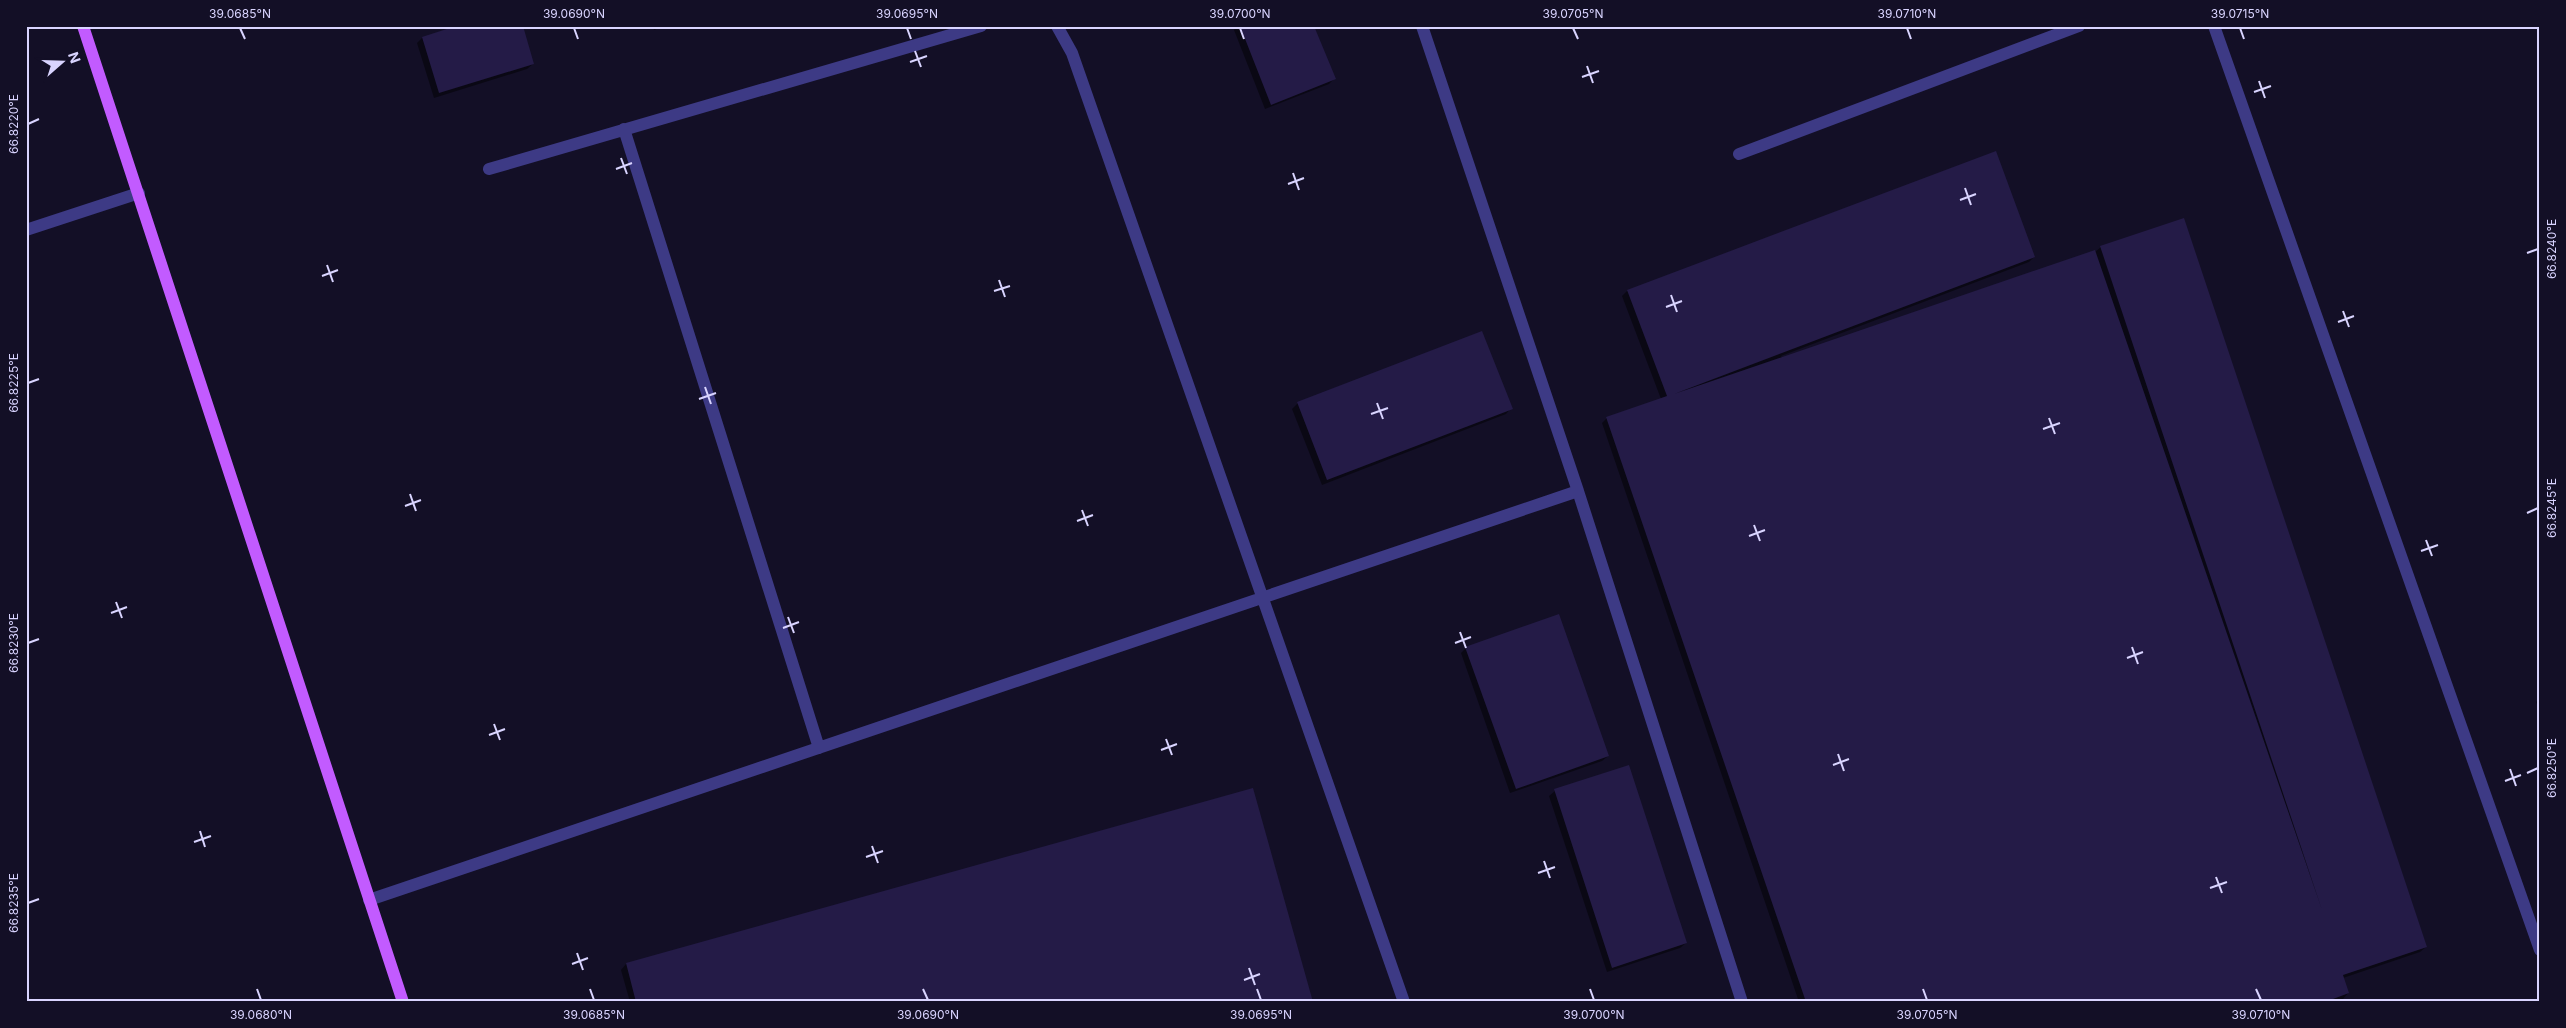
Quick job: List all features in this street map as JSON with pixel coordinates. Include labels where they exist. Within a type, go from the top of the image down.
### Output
[{"type":"main road","points":[[83,26],[403,1002]]},
{"type":"lane","points":[[489,169],[981,26]]},
{"type":"lane","points":[[1057,26],[1072,54],[1404,1002]]},
{"type":"lane","points":[[1422,26],[1578,491],[1742,1002]]},
{"type":"lane","points":[[1739,154],[2079,26]]},
{"type":"lane","points":[[2214,26],[2540,950]]},
{"type":"lane","points":[[624,129],[819,748]]},
{"type":"lane","points":[[26,230],[139,193]]},
{"type":"lane","points":[[369,900],[1578,491]]},
{"type":"building","points":[[456,26],[523,26],[534,64],[439,93],[422,37]]},
{"type":"building","points":[[1240,26],[1314,26],[1336,79],[1271,105]]},
{"type":"building","points":[[1996,151],[2035,257],[1674,394],[2095,250],[2322,910],[2100,246],[2184,218],[2427,947],[2343,975],[2349,993],[2325,1002],[1806,1002],[1606,417],[1667,396],[1627,290]]},
{"type":"building","points":[[1482,331],[1513,409],[1327,480],[1297,402]]},
{"type":"building","points":[[1559,614],[1609,756],[1516,789],[1465,647]]},
{"type":"building","points":[[1629,765],[1687,943],[1612,968],[1554,789]]},
{"type":"building","points":[[1253,788],[1313,1002],[636,1002],[626,963]]}]
